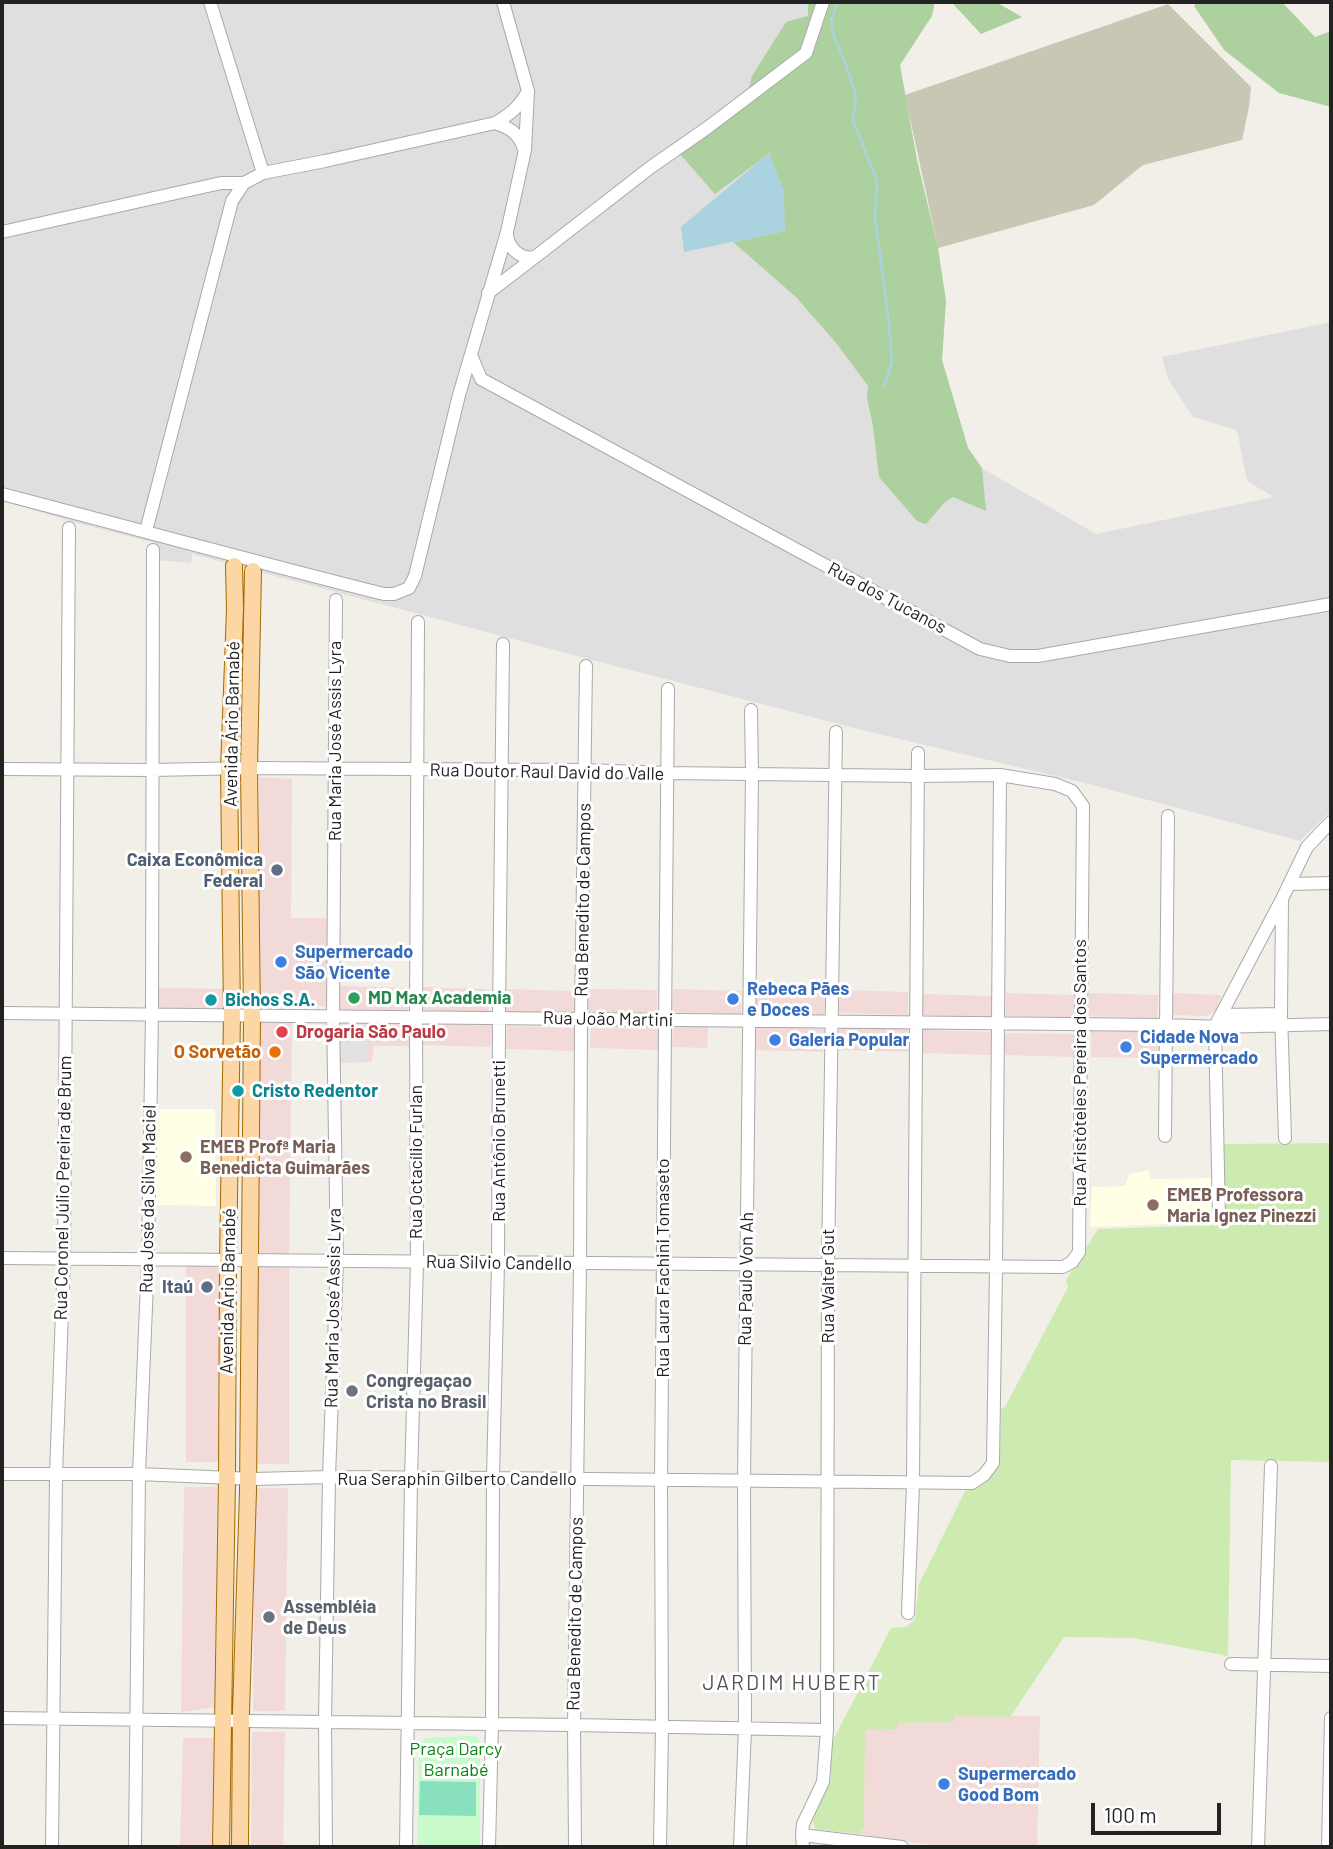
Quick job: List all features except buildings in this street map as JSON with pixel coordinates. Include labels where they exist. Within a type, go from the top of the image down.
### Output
[{"type":"main road","name":"Avenida Ário Barnabé","points":[[221,1847],[232,1015],[229,768],[234,566]]},
{"type":"main road","name":"Avenida Ário Barnabé","points":[[240,1847],[248,1478],[252,1016],[249,768],[253,571]]},
{"type":"main road","points":[[235,609],[244,603],[250,605],[253,610]]},
{"type":"street","points":[[209,2],[263,173]]},
{"type":"street","points":[[2,494],[384,594],[394,594],[410,588],[459,395],[507,232],[524,150],[528,91],[503,2]]},
{"type":"street","points":[[488,293],[651,167],[806,53],[822,2]]},
{"type":"street","points":[[2,232],[221,183],[244,183],[263,173],[495,123],[510,115],[528,91]]},
{"type":"street","points":[[495,123],[514,131],[521,139],[524,150]]},
{"type":"street","points":[[146,531],[232,201],[244,183]]},
{"type":"street","points":[[507,232],[507,239],[514,251],[529,258],[535,257]]},
{"type":"street","points":[[459,395],[481,379],[471,355]]},
{"type":"street","name":"Rua dos Tucanos","points":[[481,379],[981,649],[1010,656],[1038,656],[1331,604]]},
{"type":"street","name":"Rua Coronel Júlio Pereira de Brum","points":[[52,1847],[56,1474],[64,1258],[69,528]]},
{"type":"street","name":"Rua José da Silva Maciel","points":[[135,1847],[139,1474],[148,1259],[152,1014],[153,550]]},
{"type":"street","name":"Rua Maria José Assis Lyra","points":[[326,1847],[329,1477],[337,1261],[333,1015],[337,600]]},
{"type":"street","name":"Rua Octacílio Furlan","points":[[406,1847],[417,1262],[418,622]]},
{"type":"street","name":"Rua Antônio Brunetti","points":[[489,1847],[498,1262],[503,644]]},
{"type":"street","name":"Rua Benedito de Campos","points":[[575,1847],[574,1725],[586,666]]},
{"type":"street","name":"Rua Laura Fachini Tomaseto","points":[[660,1847],[668,689]]},
{"type":"street","name":"Rua Paulo Von Ah","points":[[740,1847],[745,1729],[744,1481],[751,710]]},
{"type":"street","name":"Rua Walter Gut","points":[[802,1841],[803,1824],[823,1782],[827,1730],[828,1266],[836,732]]},
{"type":"street","points":[[908,1613],[913,1484],[918,753]]},
{"type":"street","name":"Rua Doutor Raul David do Valle","points":[[2,769],[585,770],[1000,775],[1055,784],[1072,791],[1083,806]]},
{"type":"street","name":"Rua Seraphin Gilberto Candello","points":[[2,1474],[913,1484],[972,1483],[984,1475],[993,1463],[1000,775]]},
{"type":"street","name":"Rua Aristóteles Pereira dos Santos","points":[[996,1268],[1063,1267],[1072,1262],[1079,1252],[1083,806]]},
{"type":"street","points":[[1165,1136],[1168,816]]},
{"type":"street","points":[[1219,1218],[1218,1021],[1307,847],[1331,822]]},
{"type":"street","points":[[1290,884],[1331,883]]},
{"type":"street","points":[[1282,899],[1281,1019],[1285,1138]]},
{"type":"street","name":"Rua João Martini","points":[[2,1013],[1081,1025],[1165,1025],[1281,1019],[1331,1024]]},
{"type":"street","name":"Rua Silvio Candello","points":[[2,1258],[996,1268]]},
{"type":"street","points":[[1258,1847],[1271,1466]]},
{"type":"street","points":[[1231,1664],[1331,1666]]},
{"type":"street","points":[[2,1718],[827,1730]]},
{"type":"street","points":[[1328,1847],[1331,1718]]},
{"type":"street","points":[[802,1841],[902,1847]]},
{"type":"shaded area","points":[[2,2],[904,2],[900,65],[917,160],[938,248],[946,301],[942,360],[968,448],[982,468],[1096,534],[1274,497],[1247,481],[1237,430],[1193,417],[1168,379],[1162,357],[1331,322],[1331,811],[1300,841],[1085,783],[862,730],[192,554],[191,563],[157,560],[155,543],[2,501]]},
{"type":"shaded area","points":[[1168,4],[1251,87],[1242,140],[1143,165],[1094,205],[938,248],[905,95]]},
{"type":"shaded area","points":[[259,777],[292,779],[291,918],[327,918],[327,1006],[258,1004]]},
{"type":"shaded area","points":[[340,986],[409,988],[408,1011],[340,1009]]},
{"type":"shaded area","points":[[421,987],[489,989],[489,1012],[420,1010]]},
{"type":"shaded area","points":[[159,988],[228,989],[227,1012],[159,1011]]},
{"type":"shaded area","points":[[506,989],[575,991],[575,1014],[506,1012]]},
{"type":"shaded area","points":[[589,989],[657,990],[657,1013],[588,1012]]},
{"type":"shaded area","points":[[673,989],[741,991],[741,1014],[672,1012]]},
{"type":"shaded area","points":[[840,990],[908,992],[908,1015],[839,1013]]},
{"type":"shaded area","points":[[756,991],[825,993],[824,1016],[756,1014]]},
{"type":"shaded area","points":[[1006,993],[1075,995],[1074,1017],[1006,1016]]},
{"type":"shaded area","points":[[1089,993],[1158,995],[1157,1018],[1088,1016]]},
{"type":"shaded area","points":[[1172,993],[1221,995],[1217,1009],[1208,1016],[1172,1015]]},
{"type":"shaded area","points":[[923,994],[992,996],[991,1019],[923,1017]]},
{"type":"shaded area","points":[[340,1020],[409,1021],[409,1046],[374,1046],[372,1062],[339,1063]]},
{"type":"shaded area","points":[[257,1021],[292,1021],[289,1254],[254,1253]]},
{"type":"shaded area","points":[[423,1022],[492,1024],[491,1047],[423,1045]]},
{"type":"shaded area","points":[[343,1023],[369,1024],[368,1061],[342,1060]]},
{"type":"shaded area","points":[[591,1025],[659,1027],[659,1050],[590,1048]]},
{"type":"shaded area","points":[[673,1025],[708,1026],[707,1048],[672,1047]]},
{"type":"shaded area","points":[[507,1026],[575,1028],[575,1051],[506,1049]]},
{"type":"shaded area","points":[[755,1027],[824,1029],[823,1052],[754,1050]]},
{"type":"shaded area","points":[[839,1027],[908,1029],[908,1052],[839,1050]]},
{"type":"shaded area","points":[[923,1030],[991,1032],[991,1055],[922,1053]]},
{"type":"shaded area","name":"Cidade Nova Supermercado","points":[[1091,1031],[1160,1032],[1159,1058],[1091,1057]]},
{"type":"shaded area","points":[[1005,1033],[1074,1034],[1074,1057],[1005,1055]]},
{"type":"shaded area","name":"EMEB Profª Maria Benedicta Guimarães","points":[[155,1109],[215,1109],[216,1206],[156,1205]]},
{"type":"shaded area","name":"EMEB Professora Maria Ignez Pinezzi","points":[[1149,1170],[1150,1179],[1215,1178],[1216,1222],[1090,1227],[1092,1187],[1125,1186],[1129,1174]]},
{"type":"shaded area","points":[[186,1264],[219,1265],[219,1462],[186,1462]]},
{"type":"shaded area","points":[[256,1267],[289,1267],[289,1464],[256,1464]]},
{"type":"shaded area","points":[[184,1487],[217,1487],[215,1707],[181,1712]]},
{"type":"shaded area","points":[[255,1488],[288,1488],[285,1711],[253,1711]]},
{"type":"shaded area","name":"Supermercado Good Bom","points":[[954,1716],[1040,1716],[1037,1847],[942,1847],[860,1834],[864,1827],[864,1730],[897,1729],[897,1723],[954,1722]]},
{"type":"shaded area","points":[[252,1732],[285,1732],[283,1847],[251,1847]]},
{"type":"shaded area","points":[[183,1738],[216,1738],[216,1847],[180,1847]]},
{"type":"green space","points":[[808,2],[935,2],[932,16],[900,65],[917,160],[938,248],[946,301],[942,360],[968,448],[982,468],[986,511],[953,497],[944,503],[926,524],[917,521],[879,477],[867,398],[868,386],[837,344],[796,297],[733,242],[785,231],[770,153],[715,194],[679,153],[745,103],[752,76],[786,22],[808,16]]},
{"type":"green space","points":[[954,2],[996,2],[1022,17],[981,34]]},
{"type":"green space","points":[[1197,2],[1282,2],[1315,37],[1331,31],[1331,107],[1279,93],[1224,50],[1194,6]]},
{"type":"green space","points":[[1331,1143],[1331,1462],[1231,1460],[1228,1656],[1133,1638],[1064,1637],[1010,1717],[954,1716],[954,1722],[898,1723],[897,1729],[865,1730],[864,1827],[860,1834],[815,1829],[812,1818],[831,1780],[831,1744],[891,1628],[906,1627],[915,1619],[919,1584],[965,1491],[984,1484],[1000,1458],[1001,1409],[1005,1407],[1068,1287],[1066,1280],[1098,1229],[1225,1225],[1223,1144]]},
{"type":"green space","name":"Praça Darcy Barnabé","points":[[471,1736],[480,1742],[480,1847],[417,1847],[419,1744],[425,1738]]},
{"type":"green space","points":[[420,1781],[476,1782],[476,1816],[419,1815]]},
{"type":"water","points":[[769,153],[784,191],[785,231],[684,252],[681,227]]},
{"type":"waterway","points":[[838,2],[831,20],[834,37],[856,95],[853,120],[877,181],[875,217],[892,362],[884,387]]},
{"type":"place","name":"Caixa Econômica Federal","points":[[277,870]]},
{"type":"place","name":"Supermercado São Vicente","points":[[281,962]]},
{"type":"place","name":"MD Max Academia","points":[[354,998]]},
{"type":"place","name":"Rebeca Pães e Doces","points":[[733,999]]},
{"type":"place","name":"Bichos S.A.","points":[[211,1000]]},
{"type":"place","name":"Drogaria São Paulo","points":[[282,1032]]},
{"type":"place","name":"Galeria Popular","points":[[775,1040]]},
{"type":"place","name":"Cidade Nova Supermercado","points":[[1126,1047]]},
{"type":"place","name":"O Sorvetão","points":[[275,1052]]},
{"type":"place","name":"Cristo Redentor","points":[[238,1091]]},
{"type":"place","name":"EMEB Profª Maria Benedicta Guimarães","points":[[186,1157]]},
{"type":"place","name":"EMEB Professora Maria Ignez Pinezzi","points":[[1153,1205]]},
{"type":"place","name":"Itaú","points":[[207,1287]]},
{"type":"place","name":"Congregaçao Crista no Brasil","points":[[352,1391]]},
{"type":"place","name":"Assembléia de Deus","points":[[269,1617]]},
{"type":"place","name":"Supermercado Good Bom","points":[[944,1784]]},
{"type":"district","name":"JARDIM HUBERT","points":[[792,1683]]}]
